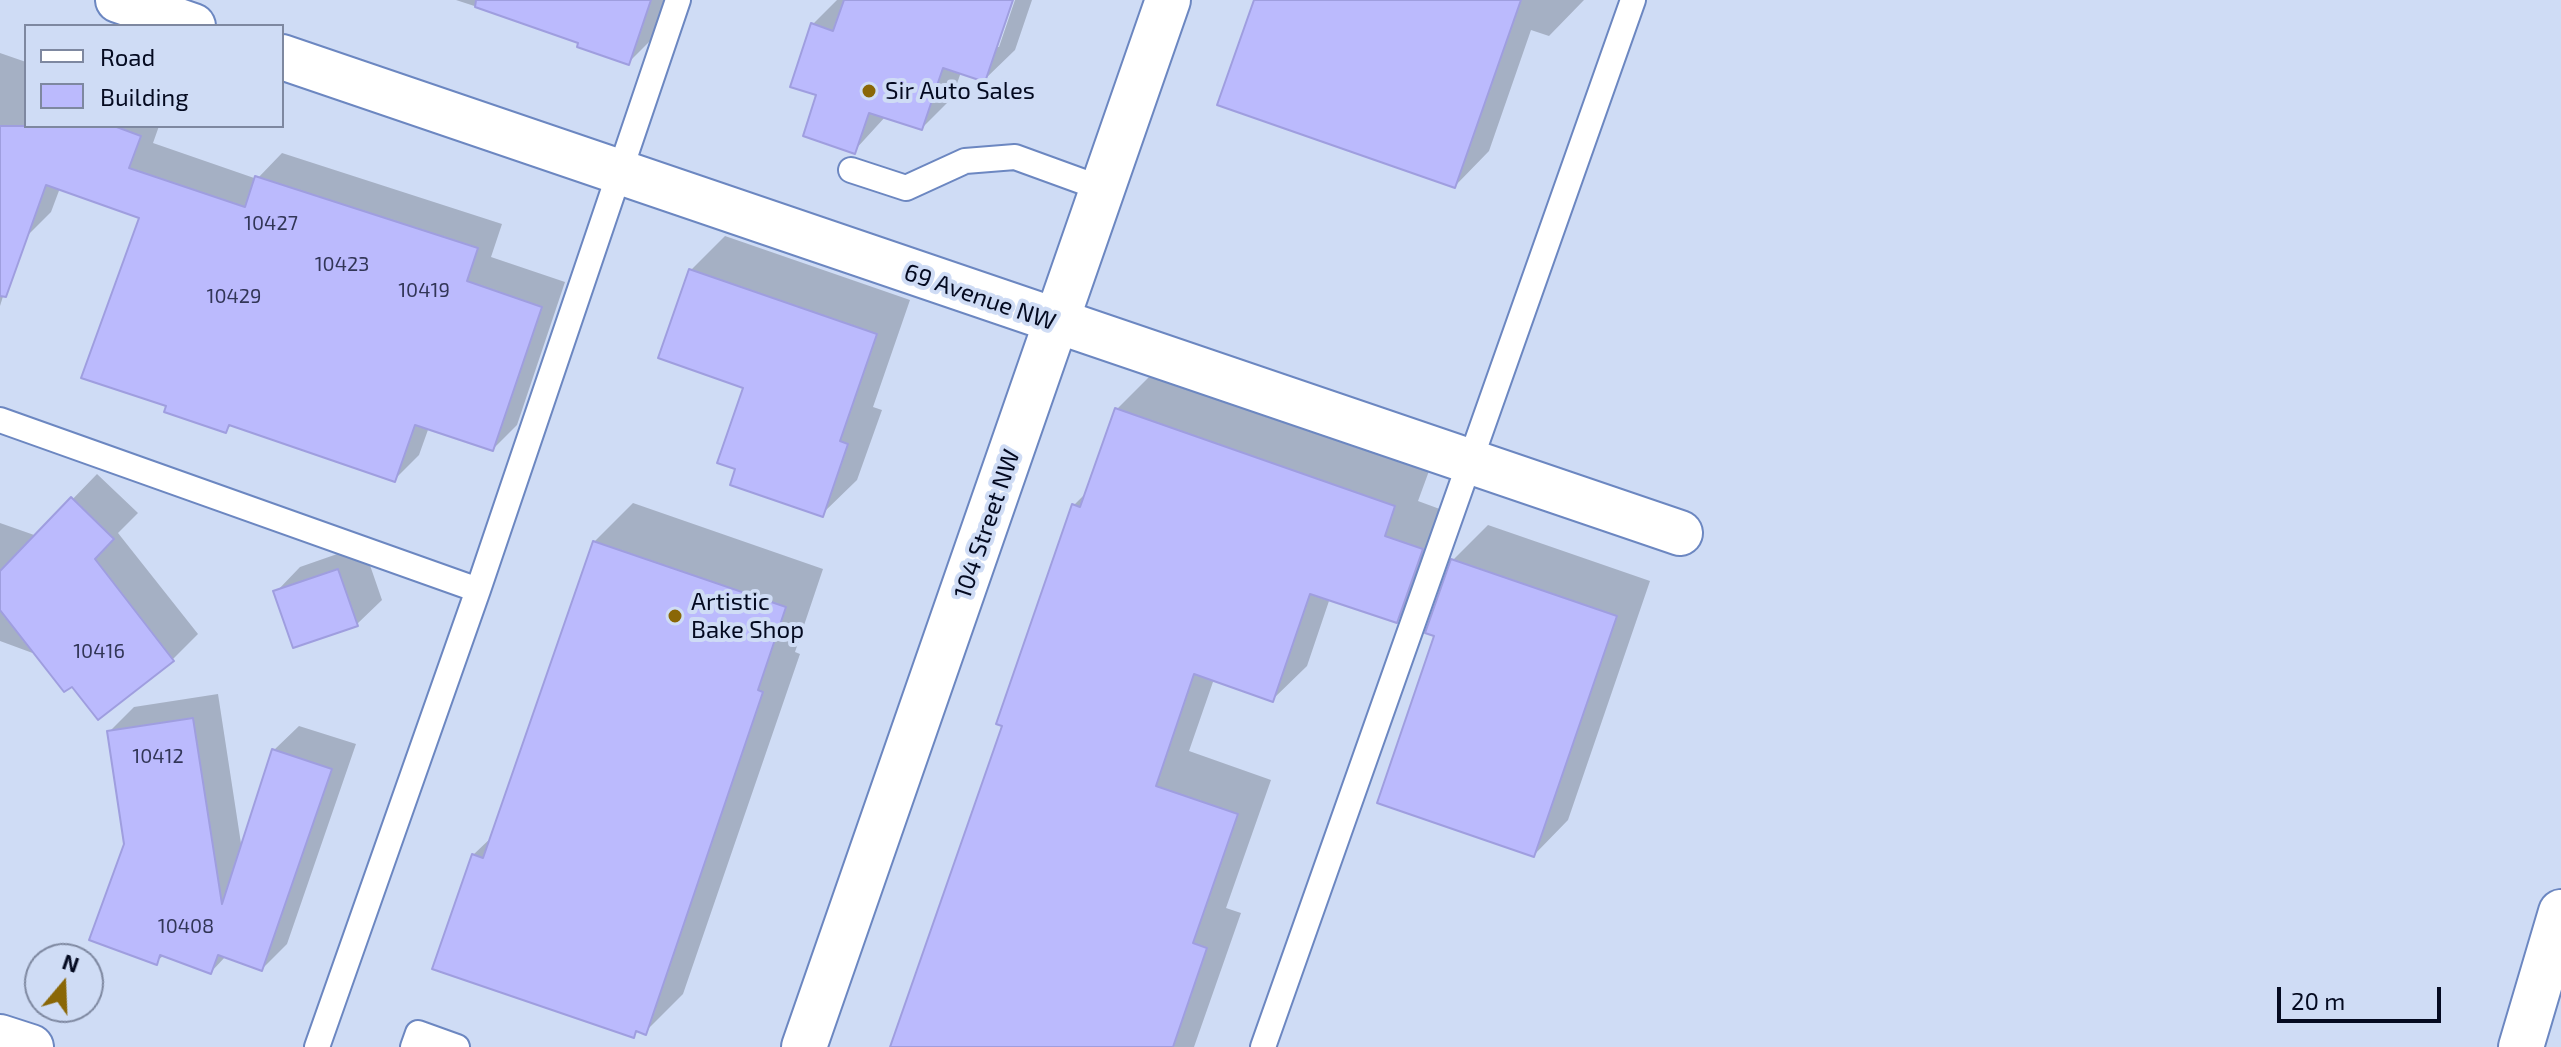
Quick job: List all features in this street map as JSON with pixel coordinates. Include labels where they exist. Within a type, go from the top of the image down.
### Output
[{"type":"street","points":[[118,0],[187,24]]},
{"type":"street","name":"104 Street NW","points":[[804,1047],[1168,0]]},
{"type":"street","name":"69 Avenue NW","points":[[284,58],[1680,533]]},
{"type":"street","points":[[2521,1047],[2561,912]]},
{"type":"street","points":[[0,1037],[31,1047]]},
{"type":"lane","points":[[317,1047],[478,590],[678,0]]},
{"type":"lane","points":[[1263,1047],[1633,0]]},
{"type":"lane","points":[[851,170],[906,188],[965,161],[1015,157],[1103,189]]},
{"type":"lane","points":[[0,420],[478,590]]},
{"type":"lane","points":[[413,1047],[418,1033],[457,1047]]},
{"type":"building","points":[[476,0],[651,0],[629,65],[577,47],[578,43],[475,7]]},
{"type":"building","points":[[844,0],[1013,0],[985,82],[943,68],[922,130],[869,113],[855,154],[803,136],[816,95],[790,87],[811,23],[833,31]]},
{"type":"building","points":[[1254,0],[1521,0],[1455,188],[1217,105]]},
{"type":"building","points":[[0,126],[24,126],[119,128],[141,136],[129,168],[245,207],[255,176],[478,248],[467,281],[542,307],[493,451],[415,425],[395,482],[229,425],[226,433],[164,412],[166,406],[81,378],[139,218],[46,185],[6,297],[0,296]]},
{"type":"building","points":[[689,269],[877,334],[840,441],[848,444],[823,517],[730,485],[735,469],[717,463],[743,388],[658,358]]},
{"type":"building","points":[[1115,408],[1395,506],[1385,536],[1423,549],[1397,623],[1310,594],[1273,702],[1194,674],[1156,786],[1238,814],[1193,943],[1207,948],[1173,1047],[890,1047],[1002,726],[996,724],[1072,504],[1080,507]]},
{"type":"building","points":[[71,497],[114,539],[95,559],[174,661],[98,720],[72,687],[64,692],[0,610],[0,571]]},
{"type":"building","points":[[593,541],[786,607],[758,690],[763,692],[646,1035],[636,1031],[634,1038],[432,969],[472,854],[483,858]]},
{"type":"building","points":[[1451,559],[1617,616],[1534,857],[1377,803],[1434,636],[1425,633]]},
{"type":"building","points":[[338,569],[358,626],[293,648],[273,591]]},
{"type":"building","points":[[193,718],[222,904],[272,749],[332,769],[262,971],[218,955],[211,974],[160,955],[157,965],[89,940],[124,844],[107,731]]},
{"type":"place","name":"Sir Auto Sales","points":[[869,91]]},
{"type":"place","name":"Artistic Bake Shop","points":[[675,616]]}]
